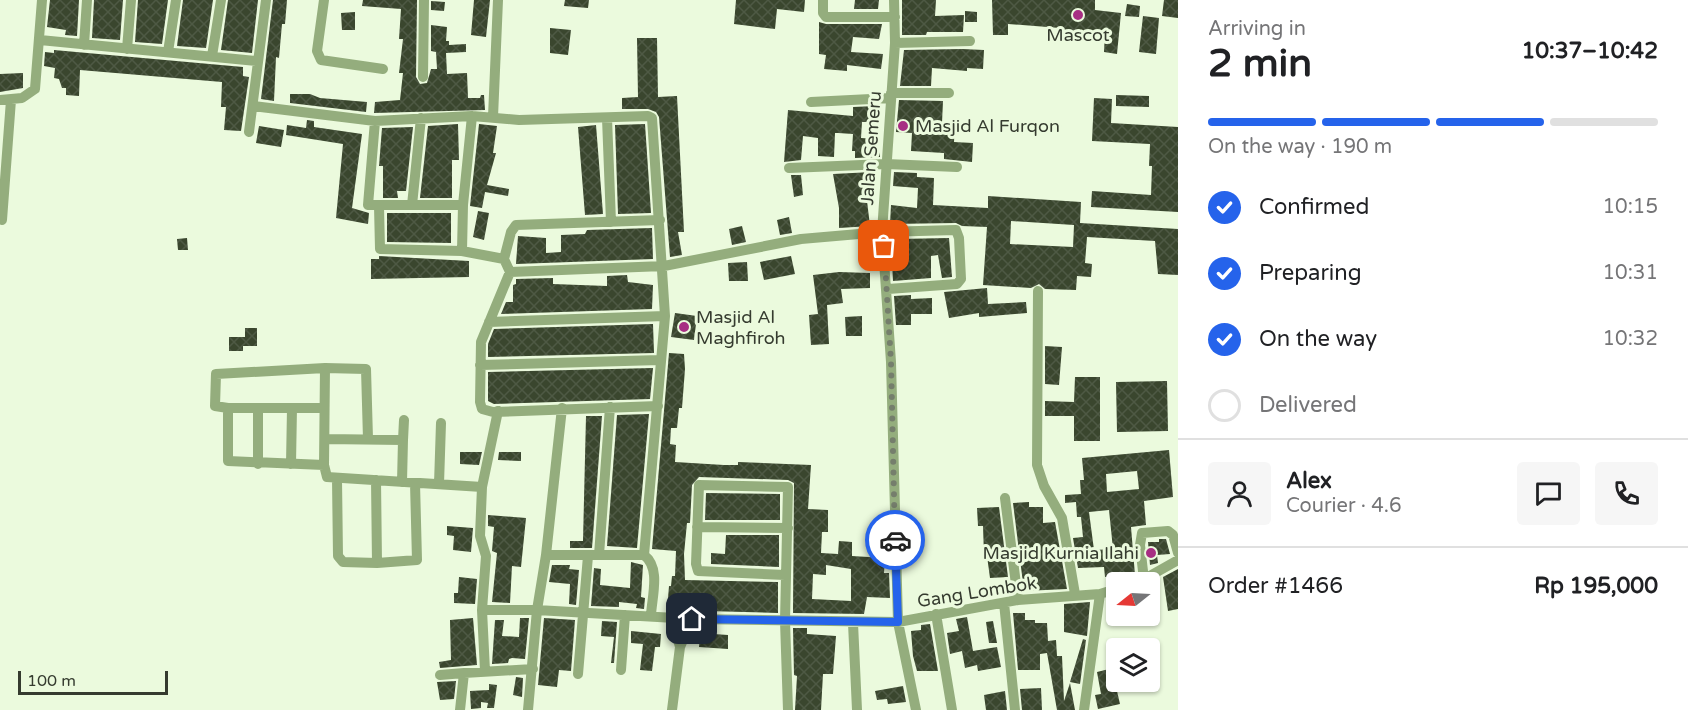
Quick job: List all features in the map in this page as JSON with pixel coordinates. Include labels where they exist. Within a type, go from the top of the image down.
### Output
[{"type":"street","points":[[2,220],[6,100],[28,96],[35,89],[42,0]]},
{"type":"street","points":[[84,45],[87,0]]},
{"type":"street","points":[[127,49],[130,0]]},
{"type":"street","points":[[168,52],[176,0]]},
{"type":"street","points":[[212,56],[221,0]]},
{"type":"street","points":[[249,132],[266,0]]},
{"type":"street","points":[[324,0],[317,51],[321,60],[383,69]]},
{"type":"street","points":[[423,77],[424,0]]},
{"type":"street","points":[[493,117],[498,0]]},
{"type":"street","points":[[823,0],[823,14],[826,17],[895,17]]},
{"type":"street","name":"Jalan Semeru","points":[[894,0],[895,43],[882,231],[888,289],[898,622],[916,710]]},
{"type":"street","points":[[40,40],[257,61]]},
{"type":"street","points":[[895,43],[970,41]]},
{"type":"street","points":[[810,102],[949,93]]},
{"type":"street","points":[[253,106],[375,121],[472,116],[519,120],[648,116],[654,121],[665,315],[644,555]]},
{"type":"street","points":[[462,251],[463,205],[472,116]]},
{"type":"street","points":[[412,205],[421,118]]},
{"type":"street","points":[[607,118],[611,222]]},
{"type":"street","points":[[375,121],[367,202],[370,206],[463,205]]},
{"type":"street","points":[[789,168],[886,164],[957,167]]},
{"type":"street","points":[[379,206],[380,249],[462,251],[504,259]]},
{"type":"street","points":[[658,406],[485,410],[480,405],[480,365],[481,342],[510,272],[504,259],[511,232],[516,225],[660,220]]},
{"type":"street","points":[[510,272],[664,266],[801,239],[882,231],[951,228],[956,230],[959,238],[961,279],[957,284],[888,289]]},
{"type":"street","points":[[1038,291],[1037,465],[1044,486],[1062,518],[1075,594]]},
{"type":"street","points":[[489,322],[665,315]]},
{"type":"street","points":[[480,365],[660,360]]},
{"type":"street","points":[[325,368],[324,465],[326,476],[337,479],[482,487]]},
{"type":"street","points":[[324,408],[215,406],[216,374],[325,368],[366,369],[368,439]]},
{"type":"street","points":[[578,674],[583,613],[593,555],[610,407]]},
{"type":"street","points":[[228,408],[227,460],[230,463],[324,465]]},
{"type":"street","points":[[258,408],[258,464]]},
{"type":"street","points":[[291,464],[292,408]]},
{"type":"street","points":[[528,710],[537,610],[546,555],[562,408]]},
{"type":"street","points":[[485,670],[482,610],[486,556],[480,536],[482,487],[498,411]]},
{"type":"street","points":[[402,482],[404,420]]},
{"type":"street","points":[[441,423],[446,484]]},
{"type":"street","points":[[325,439],[403,440]]},
{"type":"street","points":[[337,479],[339,559],[377,563],[417,560],[415,483]]},
{"type":"street","points":[[376,480],[377,563]]},
{"type":"street","points":[[785,575],[698,570],[697,488],[708,483],[788,487],[785,575],[788,710]]},
{"type":"street","points":[[1005,498],[1018,600]]},
{"type":"street","points":[[696,527],[788,528]]},
{"type":"street","points":[[1141,572],[1142,533],[1168,531],[1173,535],[1178,554]]},
{"type":"street","points":[[546,555],[644,555],[653,561],[655,569],[651,615]]},
{"type":"street","points":[[1157,572],[1178,560]]},
{"type":"street","name":"Gang Lombok","points":[[482,610],[537,610],[692,619],[898,622],[1018,600],[1106,592]]},
{"type":"street","points":[[1084,710],[1101,594]]},
{"type":"street","points":[[1004,603],[1015,710]]},
{"type":"street","points":[[936,614],[952,710]]},
{"type":"street","points":[[621,670],[625,615]]},
{"type":"street","points":[[672,618],[680,646]]},
{"type":"street","points":[[672,710],[680,646],[692,619]]},
{"type":"street","points":[[853,623],[857,710]]},
{"type":"street","points":[[440,675],[485,670],[533,669]]},
{"type":"street","points":[[460,710],[464,673]]},
{"type":"building","points":[[50,0],[79,0],[77,36],[65,35],[66,30],[47,27]]},
{"type":"building","points":[[94,0],[123,0],[120,40],[92,38]]},
{"type":"building","points":[[138,0],[168,0],[162,44],[135,42]]},
{"type":"building","points":[[183,0],[213,0],[206,48],[177,46]]},
{"type":"building","points":[[228,0],[258,0],[252,53],[221,50]]},
{"type":"building","points":[[273,0],[287,0],[279,58],[276,57],[274,101],[261,99]]},
{"type":"building","points":[[363,0],[417,0],[416,77],[420,84],[427,83],[431,69],[437,69],[436,52],[431,51],[431,25],[447,27],[446,41],[449,41],[449,45],[466,44],[466,52],[446,53],[447,74],[467,73],[468,98],[480,98],[484,95],[485,110],[374,113],[375,102],[400,100],[403,73],[399,73],[403,39],[399,39],[401,9],[362,6]]},
{"type":"building","points":[[474,0],[490,0],[486,37],[471,35]]},
{"type":"building","points":[[565,0],[589,0],[588,8],[564,6]]},
{"type":"building","points":[[736,0],[805,0],[804,12],[777,9],[775,29],[734,24]]},
{"type":"building","points":[[855,0],[879,0],[878,9],[854,9]]},
{"type":"building","points":[[902,0],[936,0],[935,16],[964,15],[963,32],[902,35]]},
{"type":"building","points":[[992,0],[1095,0],[1095,10],[1121,13],[1117,54],[1104,52],[1105,31],[1061,31],[1060,28],[1008,24],[1008,35],[993,35]]},
{"type":"building","points":[[1164,0],[1178,0],[1178,18],[1162,16]]},
{"type":"building","points":[[431,1],[445,2],[444,11],[431,10]]},
{"type":"building","points":[[1127,4],[1140,6],[1139,17],[1125,16]]},
{"type":"building","points":[[965,11],[977,12],[977,22],[965,22]]},
{"type":"building","points":[[355,12],[355,30],[342,30],[341,13]]},
{"type":"building","points":[[1143,16],[1159,18],[1156,54],[1139,52]]},
{"type":"building","points":[[819,22],[882,24],[879,39],[853,37],[851,52],[883,54],[881,69],[847,65],[847,71],[824,69],[826,55],[819,54]]},
{"type":"building","points":[[550,28],[571,30],[568,55],[550,53]]},
{"type":"building","points":[[637,38],[657,38],[658,97],[677,96],[684,232],[678,232],[682,255],[670,257],[659,117],[656,112],[648,109],[622,109],[622,98],[638,97]]},
{"type":"building","points":[[54,50],[243,67],[243,76],[249,77],[241,131],[224,130],[226,107],[221,107],[222,82],[80,70],[79,96],[66,95],[66,88],[62,88],[59,79],[54,78],[55,68],[44,66],[45,52],[54,53]]},
{"type":"building","points":[[904,50],[984,50],[983,69],[967,68],[967,71],[932,68],[931,86],[900,86]]},
{"type":"building","points":[[23,73],[23,88],[0,92],[0,74]]},
{"type":"building","points":[[290,94],[310,94],[320,98],[367,102],[366,112],[290,103]]},
{"type":"building","points":[[1116,95],[1149,96],[1149,107],[1116,106]]},
{"type":"building","points":[[1094,98],[1112,99],[1111,123],[1178,127],[1178,212],[1091,207],[1092,191],[1151,195],[1152,166],[1149,166],[1150,144],[1092,141]]},
{"type":"building","points":[[899,100],[943,101],[942,123],[955,124],[954,142],[973,143],[972,162],[944,159],[944,153],[911,151],[912,133],[896,132]]},
{"type":"building","points":[[875,106],[875,122],[862,122],[861,138],[877,139],[876,151],[880,151],[880,157],[855,158],[855,151],[852,151],[853,134],[835,133],[834,157],[818,156],[818,138],[803,136],[801,160],[784,162],[788,110],[853,116],[853,107]]},
{"type":"building","points":[[307,120],[314,121],[314,127],[362,134],[352,208],[369,213],[368,224],[336,218],[343,144],[286,135],[287,125],[306,128]]},
{"type":"building","points":[[458,124],[459,160],[452,160],[452,198],[420,198],[428,126]]},
{"type":"building","points":[[479,124],[497,126],[493,153],[496,153],[487,185],[509,189],[508,196],[485,192],[482,208],[470,206]]},
{"type":"building","points":[[645,124],[651,213],[618,214],[615,125]]},
{"type":"building","points":[[596,125],[603,214],[585,215],[578,127]]},
{"type":"building","points":[[259,126],[284,130],[281,147],[256,143]]},
{"type":"building","points":[[413,127],[406,191],[397,191],[398,198],[383,198],[383,166],[379,166],[382,128]]},
{"type":"building","points":[[872,172],[871,185],[865,184],[870,226],[839,228],[839,208],[833,174]]},
{"type":"building","points":[[894,172],[917,173],[917,177],[934,178],[933,205],[988,208],[988,196],[1081,202],[1080,223],[1178,229],[1178,275],[1158,274],[1155,241],[1087,237],[1085,263],[1092,264],[1091,277],[1077,276],[1076,290],[1045,289],[1039,284],[1031,288],[983,285],[987,227],[962,226],[956,223],[890,224],[891,205],[917,208],[918,188],[893,186]],"holes":[[[1011,221],[1074,225],[1073,247],[1010,244]]]},
{"type":"building","points":[[791,175],[801,175],[803,195],[794,197]]},
{"type":"building","points":[[478,211],[489,213],[484,240],[473,237]]},
{"type":"building","points":[[387,213],[451,213],[451,243],[387,242]]},
{"type":"building","points":[[789,217],[792,233],[780,235],[777,220]]},
{"type":"building","points":[[742,226],[746,242],[732,245],[729,229]]},
{"type":"building","points":[[652,228],[653,259],[516,264],[518,236],[546,238],[546,253],[561,252],[561,235],[585,234],[587,230]]},
{"type":"building","points":[[187,238],[188,250],[178,250],[177,239]]},
{"type":"building","points":[[949,238],[952,277],[942,278],[938,255],[931,256],[931,278],[893,281],[892,263],[899,262],[898,239]]},
{"type":"building","points":[[379,256],[469,261],[469,277],[371,279],[371,259],[379,259]]},
{"type":"building","points":[[791,256],[795,274],[764,280],[760,262]]},
{"type":"building","points":[[747,262],[748,281],[729,281],[728,263]]},
{"type":"building","points":[[839,272],[870,273],[870,288],[841,289],[843,303],[827,305],[829,344],[811,345],[809,315],[818,314],[813,275]]},
{"type":"building","points":[[627,275],[628,282],[653,285],[652,309],[501,314],[506,302],[513,302],[513,285],[516,284],[516,279],[553,278],[553,284],[607,286],[607,276]]},
{"type":"building","points":[[987,288],[988,304],[1026,302],[1027,313],[979,317],[979,313],[949,318],[944,292]]},
{"type":"building","points":[[911,295],[911,299],[932,298],[932,314],[911,314],[911,325],[896,325],[894,296]]},
{"type":"building","name":"Masjid Al Maghfiroh","points":[[675,313],[697,316],[694,340],[671,337]]},
{"type":"building","points":[[862,316],[862,336],[846,336],[845,317]]},
{"type":"building","points":[[653,324],[654,353],[488,357],[488,344],[494,329]]},
{"type":"building","points":[[245,328],[257,328],[257,346],[243,346],[243,351],[229,351],[229,337],[245,337]]},
{"type":"building","points":[[1045,346],[1062,347],[1059,385],[1045,384]]},
{"type":"building","points":[[669,353],[684,354],[682,408],[679,408],[677,428],[671,428],[670,444],[676,445],[675,462],[724,465],[738,465],[738,462],[811,465],[808,509],[828,510],[828,532],[822,532],[821,553],[838,554],[839,541],[852,542],[852,556],[885,558],[884,573],[889,573],[890,598],[867,597],[864,614],[793,613],[794,483],[788,480],[699,477],[692,485],[690,523],[687,523],[684,554],[685,580],[778,582],[778,613],[667,610],[669,586],[671,586],[672,576],[675,576],[676,551],[652,549]],"holes":[[[826,565],[851,569],[851,601],[812,599],[813,574],[826,575]]]},
{"type":"building","points":[[653,368],[650,399],[494,404],[488,401],[488,372]]},
{"type":"building","points":[[1075,377],[1100,377],[1100,441],[1074,441],[1074,416],[1045,416],[1045,401],[1074,402]]},
{"type":"building","points":[[1167,381],[1168,431],[1117,432],[1116,382]]},
{"type":"building","points":[[649,414],[637,548],[607,546],[617,415]]},
{"type":"building","points":[[586,416],[602,416],[592,548],[570,548],[570,541],[583,541]]},
{"type":"building","points":[[1169,450],[1173,497],[1144,501],[1146,525],[1131,527],[1135,572],[1106,572],[1105,577],[1104,567],[1078,568],[1073,538],[1083,537],[1081,517],[1077,517],[1076,502],[1065,503],[1065,495],[1081,494],[1080,480],[1084,480],[1082,458]],"holes":[[[1137,471],[1139,489],[1107,492],[1106,474]],[[1109,510],[1113,549],[1094,550],[1089,512]]]},
{"type":"building","points":[[460,452],[482,452],[479,465],[460,464]]},
{"type":"building","points":[[499,452],[521,452],[521,461],[498,460]]},
{"type":"building","points":[[706,493],[780,494],[780,520],[705,520]]},
{"type":"building","points":[[1029,502],[1029,507],[1043,507],[1043,523],[1055,522],[1067,589],[1024,591],[1013,503]]},
{"type":"building","points":[[999,507],[1008,577],[990,578],[987,556],[984,556],[983,526],[978,526],[977,508]]},
{"type":"building","points":[[488,515],[526,518],[521,567],[512,566],[510,603],[492,602],[497,553],[492,551],[494,527],[488,526]]},
{"type":"building","points":[[447,526],[473,528],[471,552],[453,550],[454,536],[447,535]]},
{"type":"building","points":[[726,535],[779,535],[779,567],[711,564],[711,553],[725,554]]},
{"type":"building","points":[[1159,539],[1166,539],[1170,554],[1157,555],[1158,563],[1150,565],[1148,542],[1159,542]]},
{"type":"building","points":[[631,562],[643,565],[641,597],[645,598],[644,609],[636,608],[637,604],[619,602],[619,607],[591,606],[594,568],[601,569],[600,585],[630,588]]},
{"type":"building","points":[[552,565],[570,565],[569,569],[579,570],[576,605],[569,604],[570,584],[549,582]]},
{"type":"building","points":[[1178,569],[1178,609],[1168,611],[1163,577]]},
{"type":"building","points":[[459,577],[477,579],[475,604],[454,603],[454,593],[458,593]]},
{"type":"building","points":[[1090,602],[1087,636],[1064,632],[1064,604]]},
{"type":"building","points":[[1013,613],[1025,613],[1025,620],[1035,620],[1035,623],[1047,623],[1048,641],[1056,640],[1057,656],[1062,656],[1064,701],[1070,683],[1075,710],[1057,710],[1047,653],[1040,654],[1040,670],[1018,670]]},
{"type":"building","points":[[967,617],[973,651],[997,647],[1001,667],[978,671],[977,665],[965,668],[962,651],[950,654],[947,633],[959,631],[956,619]]},
{"type":"building","points":[[473,618],[477,665],[440,668],[439,662],[451,660],[450,620]]},
{"type":"building","points":[[520,618],[529,618],[525,659],[512,658],[508,663],[492,664],[495,620],[504,620],[502,636],[519,637]]},
{"type":"building","points":[[544,618],[575,620],[571,671],[559,670],[557,687],[538,685]]},
{"type":"building","points":[[602,621],[617,622],[614,663],[611,663],[614,637],[601,636]]},
{"type":"building","points":[[993,621],[997,643],[989,643],[986,622]]},
{"type":"building","points":[[930,624],[938,671],[917,671],[911,631],[921,630],[921,625]]},
{"type":"building","points":[[793,628],[807,628],[807,634],[836,636],[833,674],[823,674],[821,710],[795,710],[797,676],[794,675]]},
{"type":"building","points":[[631,631],[661,634],[660,647],[655,647],[652,671],[640,670],[643,644],[631,643]]},
{"type":"building","points":[[700,633],[728,635],[728,649],[699,647]]},
{"type":"building","points":[[1083,639],[1086,640],[1080,684],[1070,682]]},
{"type":"building","points":[[1106,670],[1106,692],[1117,692],[1120,704],[1098,709],[1095,695],[1101,694],[1097,672]]},
{"type":"building","points":[[516,677],[523,678],[522,697],[513,695]]},
{"type":"building","points":[[456,681],[454,699],[440,700],[437,682]]},
{"type":"building","points":[[489,684],[497,685],[494,708],[487,708],[488,703],[481,702],[481,708],[471,709],[470,691],[489,690]]},
{"type":"building","points":[[903,686],[906,702],[888,704],[887,699],[877,700],[875,691]]},
{"type":"building","points":[[1041,688],[1042,710],[1022,710],[1020,689]]},
{"type":"building","points":[[1005,691],[1007,710],[986,710],[984,695]]},
{"type":"way so far","points":[[884,246],[891,362],[895,540]]},
{"type":"place","name":"Mascot","points":[[1078,15]]},
{"type":"place","name":"Masjid Al Furqon","points":[[903,126]]},
{"type":"place","name":"Masjid Al Maghfiroh","points":[[684,327]]},
{"type":"place","name":"Masjid Kurnia Ilahi","points":[[1151,553]]},
{"type":"route","points":[[692,619],[898,622],[895,540]]}]
